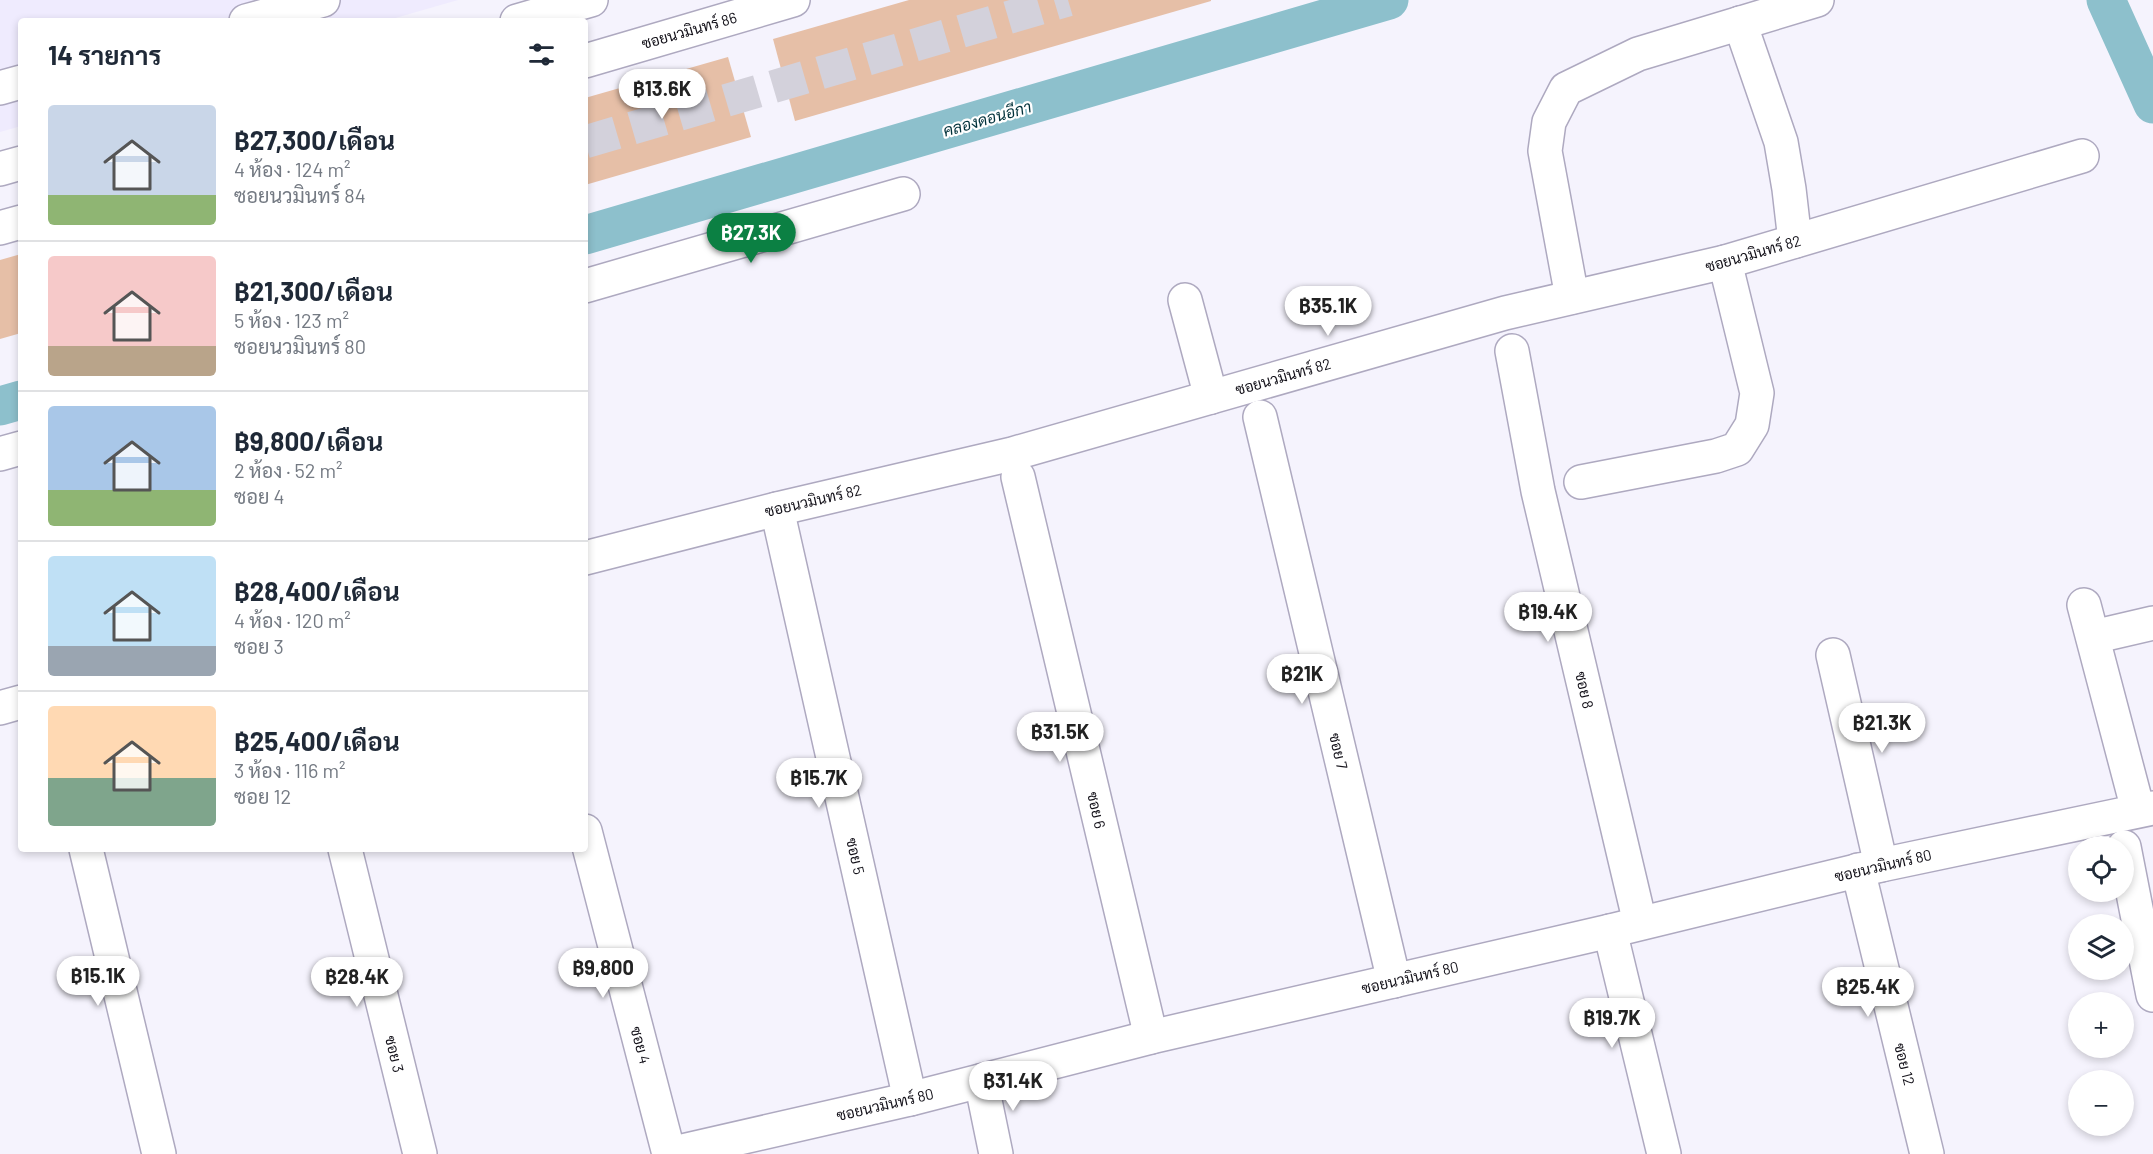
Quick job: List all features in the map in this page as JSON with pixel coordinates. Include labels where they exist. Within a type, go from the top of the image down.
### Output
[{"type":"street","points":[[257,18],[323,0]]},
{"type":"street","points":[[528,18],[591,0]]},
{"type":"street","name":"ซอยนวมินทร์ 86","points":[[588,59],[793,0]]},
{"type":"street","points":[[1572,297],[1545,151],[1548,122],[1566,89],[1638,54],[1817,0]]},
{"type":"street","points":[[1740,23],[1781,142],[1795,241]]},
{"type":"street","points":[[0,88],[18,83]]},
{"type":"street","name":"ซอยนวมินทร์ 82","points":[[588,557],[777,508],[1012,454],[1505,314],[1725,262],[2082,156]]},
{"type":"street","points":[[0,169],[18,164]]},
{"type":"street","points":[[588,285],[903,194]]},
{"type":"street","points":[[0,228],[18,223]]},
{"type":"street","points":[[1581,482],[1737,450],[1752,425],[1757,393],[1725,262]]},
{"type":"street","points":[[1185,300],[1211,397]]},
{"type":"street","name":"ซอย 8","points":[[1512,351],[1625,927],[1664,1154]]},
{"type":"street","name":"ซอย 7","points":[[1260,417],[1394,981]]},
{"type":"street","points":[[0,454],[18,449]]},
{"type":"street","name":"ซอย 6","points":[[1018,477],[1151,1037]]},
{"type":"street","name":"ซอย 5","points":[[777,508],[910,1099]]},
{"type":"street","points":[[2084,605],[2136,811],[2127,836]]},
{"type":"street","points":[[2093,637],[2153,623]]},
{"type":"street","name":"ซอย 12","points":[[1833,655],[1870,867],[1927,1154]]},
{"type":"street","points":[[0,708],[18,703]]},
{"type":"street","name":"ซอยนวมินทร์ 80","points":[[669,1154],[783,1141],[910,1099],[1151,1037],[1625,927],[1870,867],[2136,811]]},
{"type":"street","name":"ซอย 4","points":[[588,843],[669,1154]]},
{"type":"street","points":[[87,852],[159,1154]]},
{"type":"street","name":"ซอย 3","points":[[346,852],[420,1154]]},
{"type":"street","points":[[2134,889],[2149,954],[2153,995]]},
{"type":"street","points":[[981,1081],[996,1154]]},
{"type":"shaded area","points":[[0,0],[458,0],[395,18],[18,18],[18,127],[0,132]]},
{"type":"building","points":[[909,0],[1211,1],[795,121],[773,39]]},
{"type":"building","points":[[728,57],[751,137],[588,184],[588,97]]},
{"type":"building","points":[[18,255],[18,334],[0,339],[0,260]]},
{"type":"waterway","name":"คลองดอนอีกา","points":[[588,234],[1389,0]]},
{"type":"waterway","points":[[2106,0],[2153,104]]},
{"type":"waterway","name":"คลองดอนอีกา","points":[[0,406],[18,401]]},
{"type":"tunnel","points":[[588,141],[1068,0]]}]
